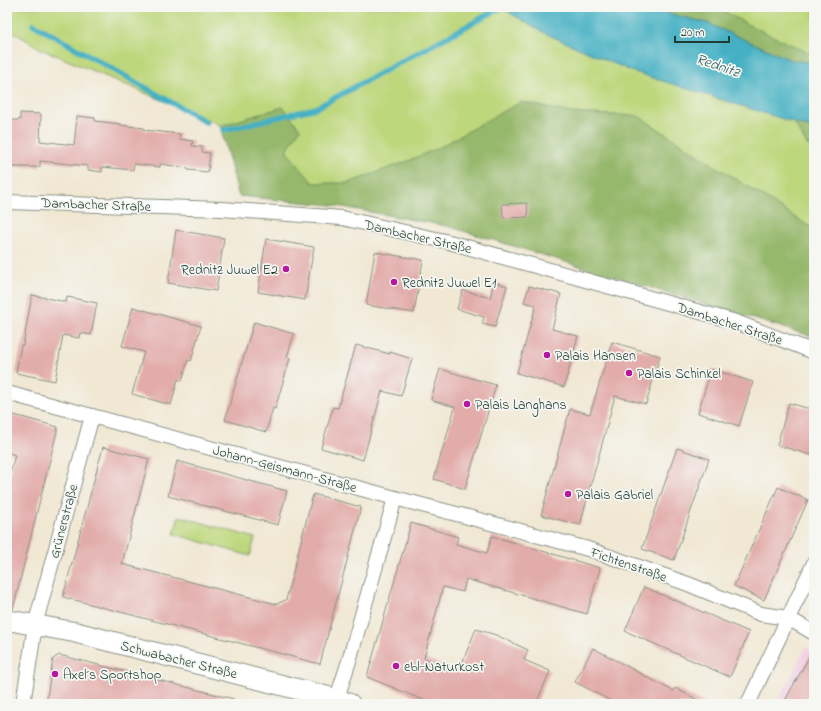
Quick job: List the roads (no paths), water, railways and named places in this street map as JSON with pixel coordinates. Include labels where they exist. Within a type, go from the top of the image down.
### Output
[{"type":"main road","name":"Schwabacher Straße","points":[[7,620],[74,632],[340,702]]},
{"type":"street","name":"Dambacher Straße","points":[[7,202],[222,209],[342,218],[449,242],[736,322],[814,352]]},
{"type":"street","points":[[7,392],[92,416]]},
{"type":"street","name":"Johann-Geismann-Straße","points":[[92,416],[468,517]]},
{"type":"street","name":"Grünerstraße","points":[[23,704],[35,625],[92,416]]},
{"type":"street","points":[[340,702],[349,661],[395,498]]},
{"type":"street","name":"Fichtenstraße","points":[[468,517],[588,550],[688,584],[762,614],[788,618]]},
{"type":"street","points":[[748,704],[814,563]]},
{"type":"street","points":[[788,618],[814,633]]},
{"type":"water","name":"Rednitz","points":[[500,7],[644,7],[707,23],[791,60],[814,63],[814,129],[631,71],[544,33]]},
{"type":"waterway","points":[[224,130],[316,108],[502,7]]},
{"type":"waterway","points":[[33,24],[206,122]]},
{"type":"place","name":"Rednitz Juwel E2","points":[[286,269]]},
{"type":"place","name":"Rednitz Juwel E1","points":[[394,282]]},
{"type":"place","name":"Palais Hansen","points":[[547,355]]},
{"type":"place","name":"Palais Schinkel","points":[[629,373]]},
{"type":"place","name":"Palais Langhans","points":[[467,404]]},
{"type":"place","name":"Palais Gabriel","points":[[568,494]]},
{"type":"place","name":"ebl-Naturkost","points":[[396,666]]},
{"type":"place","name":"Axel´s Sportshop","points":[[55,674]]}]
